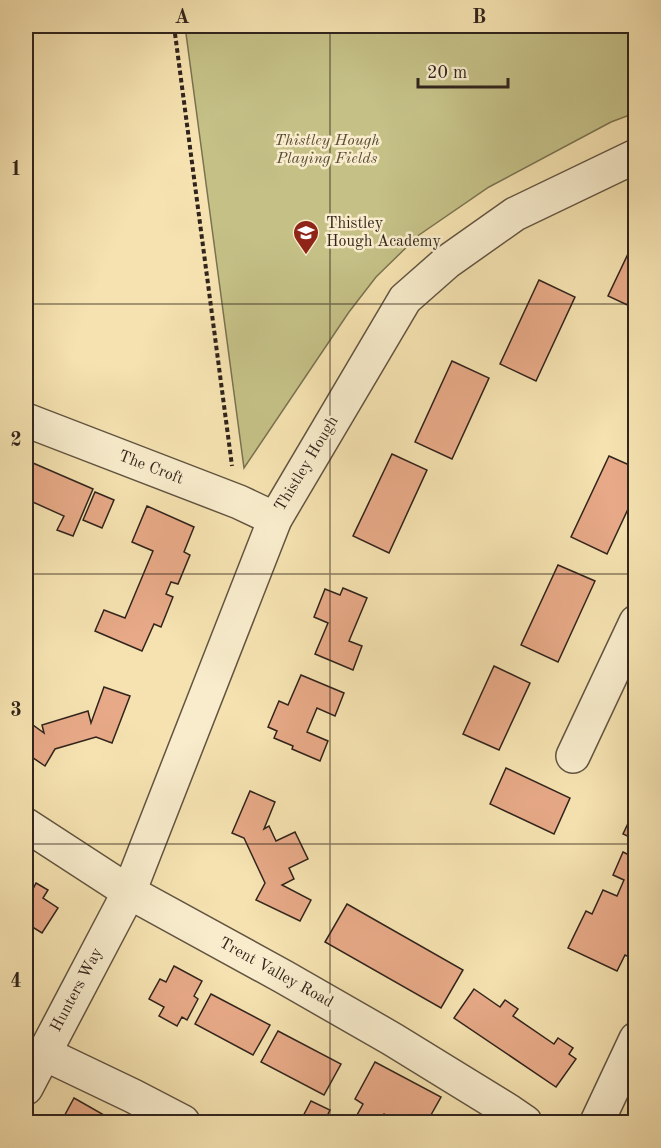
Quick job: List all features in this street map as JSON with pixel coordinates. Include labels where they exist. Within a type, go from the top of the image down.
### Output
[{"type":"street","name":"Thistley Hough","points":[[129,892],[275,519],[405,299],[447,262],[515,214],[636,156]]},
{"type":"street","name":"The Croft","points":[[26,420],[239,502],[275,519]]},
{"type":"street","points":[[573,756],[636,622]]},
{"type":"street","name":"Trent Valley Road","points":[[26,825],[129,892],[313,994],[513,1118]]},
{"type":"street","name":"Hunters Way","points":[[26,1088],[129,892]]},
{"type":"street","points":[[597,1122],[636,1039]]},
{"type":"street","points":[[43,1053],[183,1122]]},
{"type":"path","points":[[174,26],[232,470],[239,502]]},
{"type":"green space","name":"Thistley Hough Playing Fields","points":[[185,26],[635,26],[635,113],[611,122],[489,187],[419,235],[376,277],[349,312],[244,468]]},
{"type":"building","points":[[636,237],[636,309],[608,296]]},
{"type":"building","points":[[539,280],[575,297],[536,381],[500,364]]},
{"type":"building","points":[[452,361],[489,378],[452,459],[415,442]]},
{"type":"building","points":[[392,454],[427,470],[389,553],[353,536]]},
{"type":"building","points":[[609,456],[636,468],[636,492],[607,554],[571,537]]},
{"type":"building","points":[[26,460],[93,489],[73,536],[57,530],[64,516],[26,499]]},
{"type":"building","points":[[95,492],[114,500],[102,528],[83,520]]},
{"type":"building","points":[[147,506],[194,527],[184,552],[190,555],[178,584],[171,582],[166,594],[173,597],[161,627],[154,624],[142,651],[95,631],[104,610],[125,618],[153,551],[132,542]]},
{"type":"building","points":[[558,565],[595,581],[558,662],[521,645]]},
{"type":"building","points":[[343,588],[367,598],[349,641],[362,646],[353,670],[315,654],[328,623],[314,617],[325,589],[340,595]]},
{"type":"building","points":[[494,666],[530,683],[499,750],[463,734]]},
{"type":"building","points":[[301,675],[344,693],[335,716],[317,708],[307,732],[328,741],[320,761],[274,738],[277,731],[268,727],[279,701],[288,705]]},
{"type":"building","points":[[104,687],[130,696],[112,743],[96,737],[55,749],[45,766],[26,753],[26,720],[44,733],[42,725],[88,711],[91,723]]},
{"type":"building","points":[[506,768],[570,798],[554,834],[490,804]]},
{"type":"building","points":[[250,791],[275,802],[264,829],[269,826],[276,841],[295,832],[308,859],[289,868],[294,879],[282,885],[311,900],[300,921],[256,900],[265,883],[244,838],[232,833]]},
{"type":"building","points":[[636,809],[636,840],[623,834]]},
{"type":"building","points":[[623,852],[635,858],[636,856],[636,943],[629,957],[625,955],[617,971],[568,948],[586,911],[592,914],[603,890],[617,896],[624,880],[613,875]]},
{"type":"building","points":[[36,883],[48,890],[43,898],[58,908],[42,933],[26,923],[26,893],[28,889],[32,891]]},
{"type":"building","points":[[347,904],[463,970],[441,1008],[325,942]]},
{"type":"building","points":[[174,966],[202,981],[194,996],[198,999],[187,1020],[182,1017],[177,1026],[159,1016],[164,1007],[149,999],[160,979],[166,982]]},
{"type":"building","points":[[474,989],[500,1007],[505,1000],[518,1009],[513,1016],[554,1044],[558,1038],[573,1048],[569,1054],[576,1059],[556,1087],[454,1018]]},
{"type":"building","points":[[211,994],[270,1025],[253,1055],[195,1024]]},
{"type":"building","points":[[278,1031],[341,1064],[324,1095],[261,1062]]},
{"type":"building","points":[[375,1062],[441,1097],[427,1122],[395,1122],[384,1114],[379,1122],[371,1122],[357,1115],[363,1104],[355,1099]]},
{"type":"building","points":[[74,1098],[104,1115],[101,1120],[106,1122],[61,1122]]},
{"type":"building","points":[[311,1101],[330,1110],[324,1122],[300,1122]]},
{"type":"place","name":"Thistley Hough Academy","points":[[306,256]]}]
